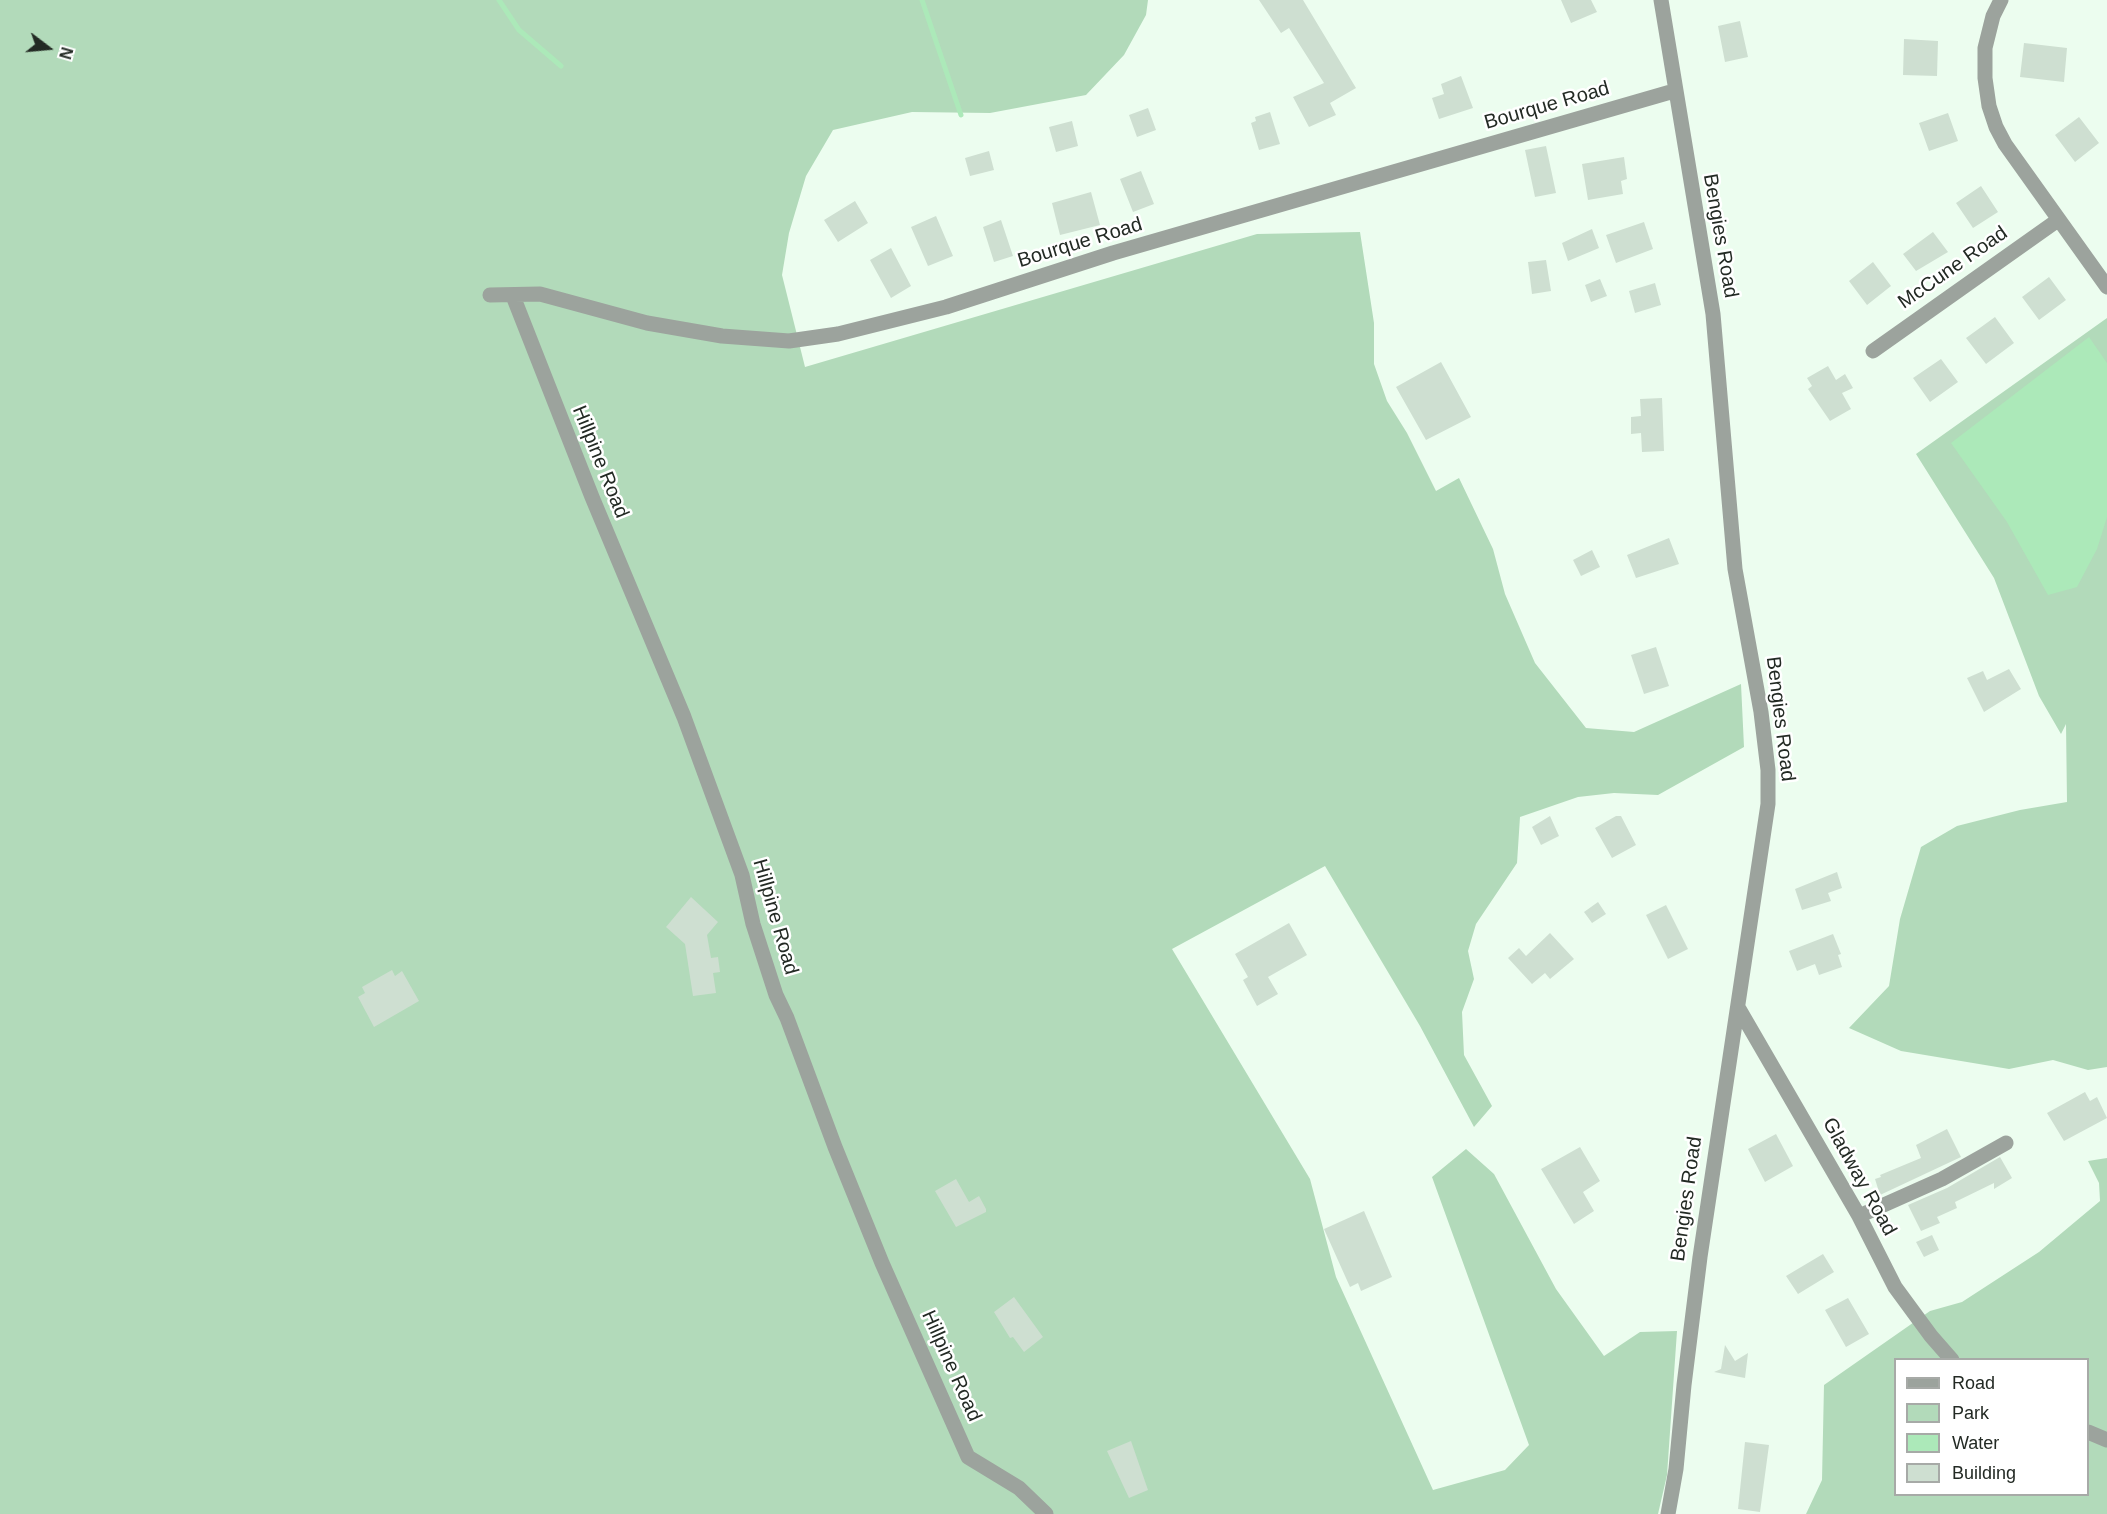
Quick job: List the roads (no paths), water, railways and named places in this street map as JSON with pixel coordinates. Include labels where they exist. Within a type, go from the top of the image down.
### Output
[{"type":"street","name":"Bengies Road","points":[[1661,0],[1674,91],[1713,314],[1735,569],[1761,711],[1768,770],[1768,804],[1700,1257],[1676,1469],[1668,1514]]},
{"type":"street","points":[[2001,0],[1993,16],[1985,48],[1984,78],[1989,106],[2005,144],[2107,287]]},
{"type":"street","name":"Bourque Road","points":[[490,295],[540,294],[647,323],[722,336],[789,341],[838,334],[946,307],[1113,253],[1674,91]]},
{"type":"street","name":"McCune Road","points":[[1873,351],[2058,220]]},
{"type":"street","name":"Hillpine Road","points":[[513,296],[592,497],[684,717],[742,875],[753,924],[776,995],[882,1263],[968,1457],[1020,1488],[1046,1514]]},
{"type":"street","name":"Gladway Road","points":[[1739,1009],[1859,1216],[1895,1287],[1930,1336],[1951,1358]]},
{"type":"street","points":[[1859,1216],[1942,1179],[2006,1143]]},
{"type":"street","points":[[2089,1432],[2107,1440]]},
{"type":"water","points":[[2089,337],[2107,363],[2107,517],[2097,549],[2077,587],[2048,595],[2007,522],[1951,443]]},
{"type":"waterway","points":[[499,0],[519,30],[561,66]]},
{"type":"waterway","points":[[922,0],[961,115]]}]
